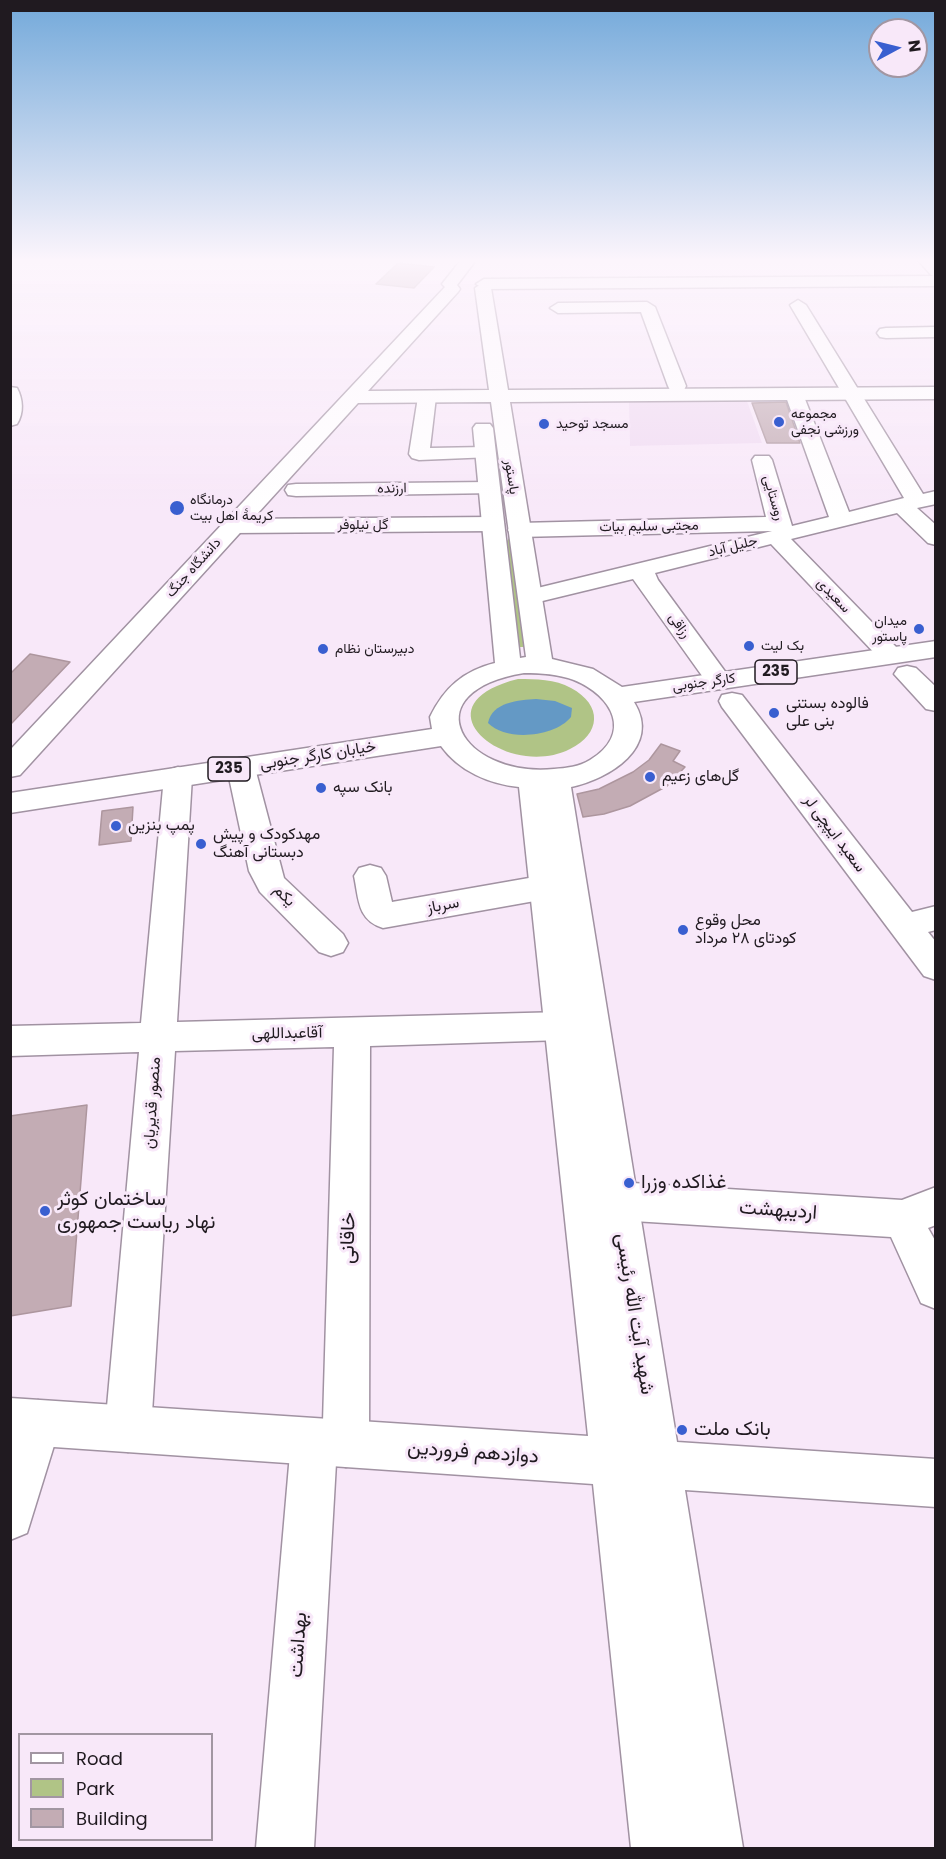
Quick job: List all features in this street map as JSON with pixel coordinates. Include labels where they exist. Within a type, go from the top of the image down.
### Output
[{"type":"main road","name":"دانشگاه جنگ","points":[[10,768],[356,393],[403,347]]},
{"type":"main road","name":"پاستور","points":[[477,347],[515,501],[540,665]]},
{"type":"main road","points":[[663,347],[678,386]]},
{"type":"main road","points":[[824,347],[918,502],[936,538]]},
{"type":"main road","points":[[356,393],[794,394],[936,385]]},
{"type":"main road","points":[[356,393],[427,397],[678,386],[936,393]]},
{"type":"main road","points":[[10,392],[14,406],[10,420]]},
{"type":"main road","name":"پاستور","points":[[487,394],[485,453],[508,667]]},
{"type":"main road","points":[[794,394],[842,520]]},
{"type":"main road","points":[[427,397],[420,454],[485,453]]},
{"type":"main road","name":"روستایی","points":[[762,460],[780,532]]},
{"type":"main road","name":"ارزنده","points":[[296,490],[491,504]]},
{"type":"main road","points":[[491,504],[515,501]]},
{"type":"main road","name":"جلیل آباد","points":[[530,597],[642,570],[780,532],[918,502]]},
{"type":"main road","name":"گل نیلوفر","points":[[233,526],[389,520],[491,504]]},
{"type":"main road","name":"مجتبی سلیم بیات","points":[[519,530],[780,532]]},
{"type":"main road","name":"سعیدی","points":[[780,532],[898,665],[936,704]]},
{"type":"main road","name":"رزاقی","points":[[642,570],[646,581],[725,691]]},
{"type":"main road","name":"کارگر جنوبی","points":[[622,707],[898,665],[936,649]]},
{"type":"main road","points":[[540,665],[576,672],[598,682],[622,707],[627,736],[616,754],[597,768],[577,776],[544,780],[504,776],[479,766],[460,753],[446,727],[455,694],[469,682],[487,673],[508,667],[540,665]]},
{"type":"main road","name":"کارگر جنوبی","points":[[898,665],[936,670]]},
{"type":"main road","name":"سعید ایپچی لر","points":[[725,691],[936,967]]},
{"type":"main road","name":"خیابان کارگر جنوبی","points":[[10,803],[240,768],[446,727]]},
{"type":"main road","name":"خیابان کارگر جنوبی","points":[[10,782],[446,727]]},
{"type":"main road","name":"یکم","points":[[240,768],[265,871],[271,884],[331,943]]},
{"type":"main road","name":"منصور قدیریان","points":[[128,1429],[178,777]]},
{"type":"main road","name":"شهید آیت الله رئیسی","points":[[544,780],[546,887],[563,1026],[600,1200]]},
{"type":"main road","name":"شهید آیت الله رئیسی","points":[[544,780],[636,1463],[714,1848]]},
{"type":"main road","name":"سرباز","points":[[370,876],[378,912],[383,916],[546,887]]},
{"type":"main road","points":[[904,927],[936,918]]},
{"type":"main road","name":"آقاعبداللهی","points":[[10,1041],[563,1026]]},
{"type":"main road","name":"خاقانی","points":[[330,1443],[352,1032]]},
{"type":"main road","name":"اردیبهشت","points":[[600,1200],[919,1212]]},
{"type":"main road","points":[[919,1212],[936,1288]]},
{"type":"main road","points":[[10,1516],[24,1422]]},
{"type":"main road","name":"دوازدهم فروردین","points":[[24,1422],[936,1483]]},
{"type":"main road","name":"بهداشت","points":[[285,1848],[330,1443]]},
{"type":"main road","name":"شهید آیت الله رئیسی","points":[[636,1463],[660,1848]]},
{"type":"shaded area","points":[[747,401],[762,443],[630,446],[629,402]]},
{"type":"green space","points":[[509,538],[525,647],[517,647],[507,541]]},
{"type":"green space","points":[[518,679],[552,681],[571,688],[581,695],[593,711],[594,719],[588,736],[570,749],[545,756],[521,755],[498,748],[481,736],[472,721],[473,705],[488,691]]},
{"type":"water","points":[[536,699],[555,701],[572,708],[571,717],[554,729],[530,735],[506,733],[488,723],[500,706],[514,701]]},
{"type":"building","name":"مجموعه ورزشی نجفی","points":[[786,402],[800,443],[767,443],[752,403]]},
{"type":"building","points":[[30,654],[70,662],[10,725],[10,674]]},
{"type":"building","name":"گل‌های زعیم","points":[[661,744],[680,751],[673,761],[685,767],[667,786],[630,806],[604,814],[583,817],[577,794],[599,789],[633,772],[649,760]]},
{"type":"building","name":"پمپ بنزین","points":[[133,807],[131,841],[99,845],[102,811]]},
{"type":"building","name":"ساختمان کوثر نهاد ریاست جمهوری","points":[[87,1105],[71,1306],[10,1316],[10,1116]]},
{"type":"place","name":"مجموعه ورزشی نجفی","points":[[779,422]]},
{"type":"place","name":"مسجد توحید","points":[[544,424]]},
{"type":"place","name":"درمانگاه کریمهٔ اهل بیت","points":[[177,508]]},
{"type":"place","name":"میدان پاستور","points":[[919,629]]},
{"type":"place","name":"بک لیت","points":[[749,646]]},
{"type":"place","name":"دبیرستان نظام","points":[[323,649]]},
{"type":"place","name":"فالوده بستنی بنی علی","points":[[774,713]]},
{"type":"place","name":"گل‌های زعیم","points":[[650,777]]},
{"type":"place","name":"بانک سپه","points":[[321,788]]},
{"type":"place","name":"پمپ بنزین","points":[[116,826]]},
{"type":"place","name":"مهدکودک و پیش دبستانی آهنگ","points":[[201,844]]},
{"type":"place","name":"محل وقوع کودتای ۲۸ مرداد","points":[[683,930]]},
{"type":"place","name":"غذاکده وزرا","points":[[629,1183]]},
{"type":"place","name":"ساختمان کوثر نهاد ریاست جمهوری","points":[[45,1211]]},
{"type":"place","name":"بانک ملت","points":[[682,1430]]}]
